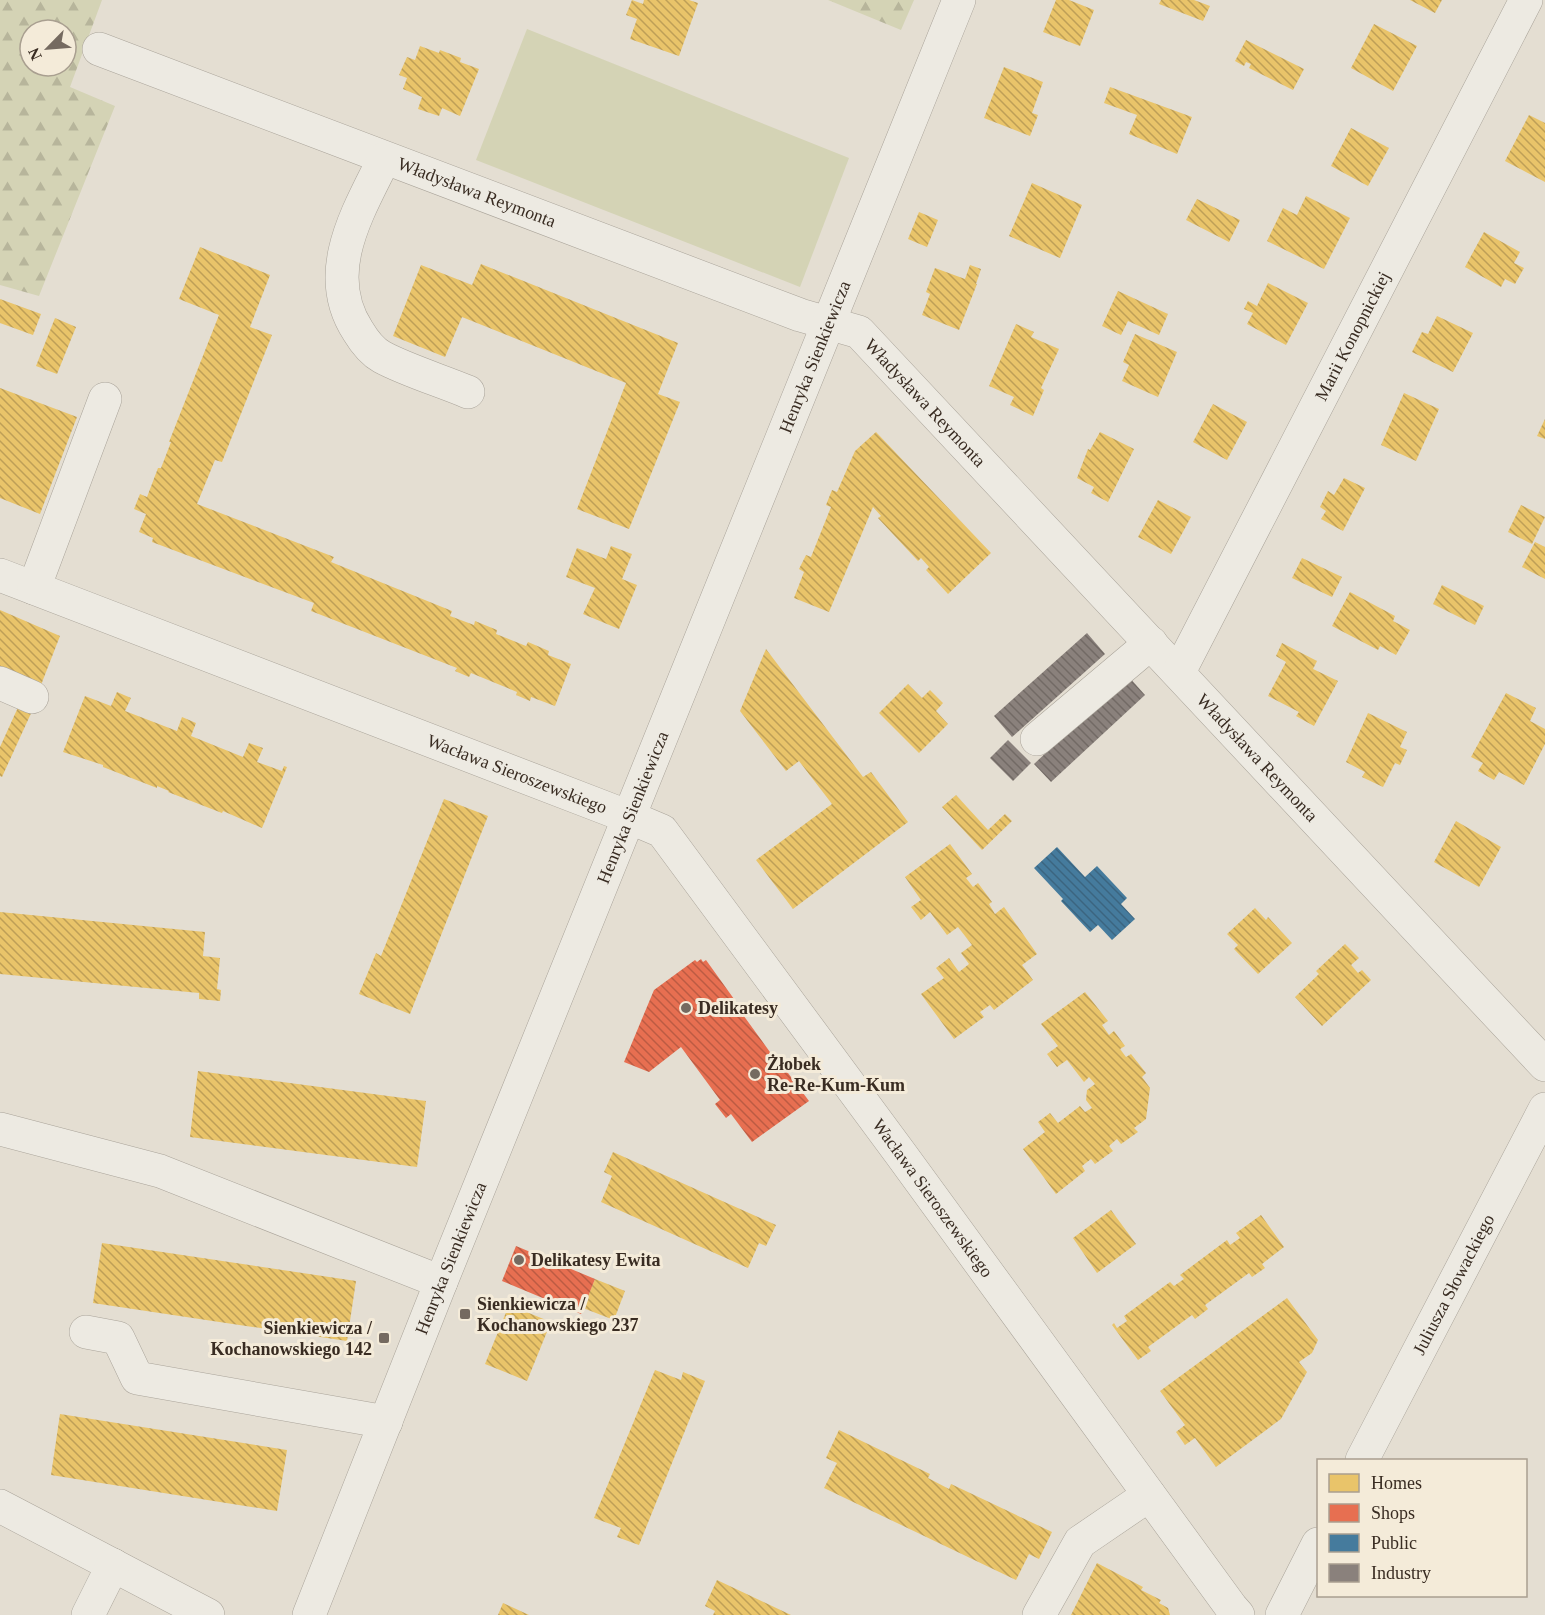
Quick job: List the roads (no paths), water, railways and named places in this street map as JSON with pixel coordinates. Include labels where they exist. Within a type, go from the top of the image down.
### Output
[{"type":"street","name":"Henryka Sienkiewicza","points":[[309,1615],[628,817],[959,0]]},
{"type":"street","name":"Marii Konopnickiej","points":[[1179,672],[1526,0]]},
{"type":"street","name":"Władysława Reymonta","points":[[99,49],[800,315],[859,332],[1545,1065]]},
{"type":"street","points":[[384,159],[360,207],[344,254],[340,278],[344,301],[353,323],[367,345],[381,357],[468,392]]},
{"type":"street","points":[[34,588],[105,399]]},
{"type":"street","name":"Wacława Sieroszewskiego","points":[[0,575],[662,831],[1238,1615]]},
{"type":"street","points":[[1037,739],[1151,643]]},
{"type":"street","points":[[0,684],[32,697]]},
{"type":"street","name":"Juliusza Słowackiego","points":[[1363,1459],[1545,1109]]},
{"type":"street","points":[[0,1129],[160,1171],[441,1282]]},
{"type":"street","points":[[86,1332],[118,1338],[137,1378],[386,1422]]},
{"type":"street","points":[[1039,1615],[1080,1542],[1149,1495]]},
{"type":"street","points":[[0,1506],[208,1615]]},
{"type":"street","points":[[1282,1615],[1317,1546]]},
{"type":"street","points":[[88,1615],[113,1565]]},
{"type":"place","name":"Delikatesy","points":[[686,1008]]},
{"type":"place","name":"Żłobek Re-Re-Kum-Kum","points":[[755,1074]]},
{"type":"place","name":"Delikatesy Ewita","points":[[519,1260]]},
{"type":"place","name":"Sienkiewicza / Kochanowskiego 237","points":[[465,1314]]},
{"type":"place","name":"Sienkiewicza / Kochanowskiego 142","points":[[384,1338]]}]
